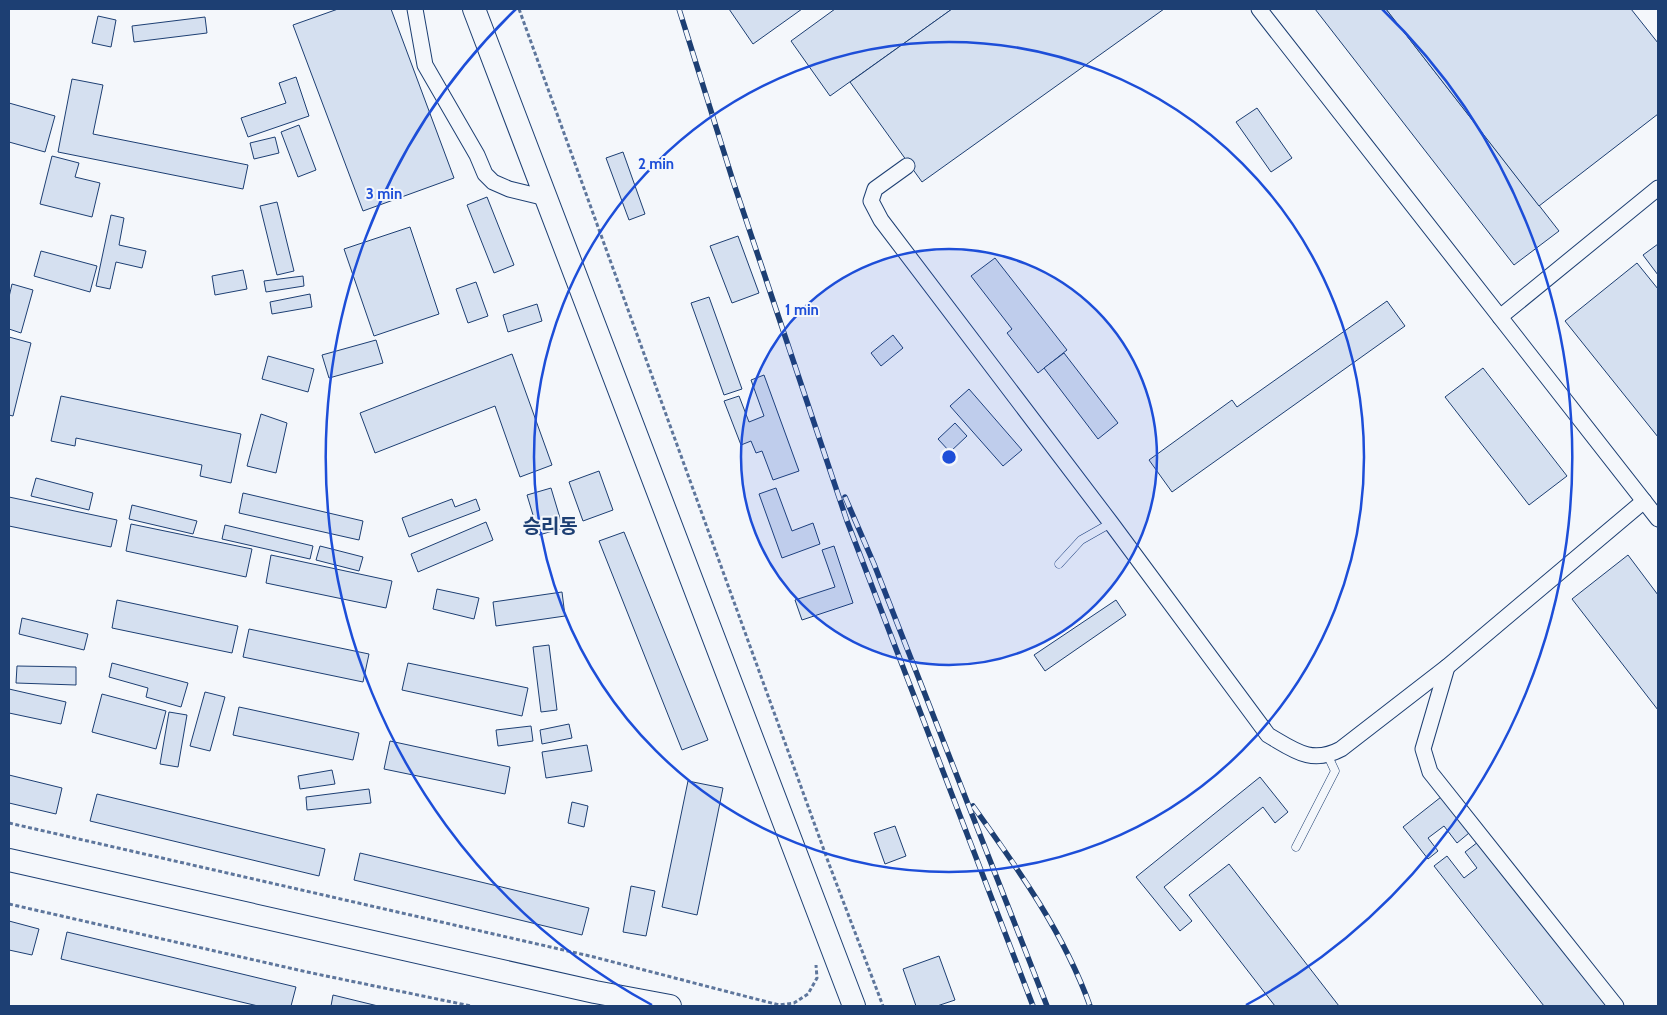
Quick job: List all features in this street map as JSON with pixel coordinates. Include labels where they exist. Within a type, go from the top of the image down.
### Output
[{"type":"main road","points":[[474,9],[854,1006]]},
{"type":"main road","points":[[9,860],[594,999],[670,1006]]},
{"type":"street","points":[[415,9],[426,65],[477,155],[485,174],[493,182],[509,189],[546,198]]},
{"type":"street","points":[[1259,9],[1658,519]]},
{"type":"street","points":[[907,166],[875,189],[872,201],[881,220],[1112,523],[1268,735],[1304,755],[1328,756],[1341,749],[1448,666],[1644,501]]},
{"type":"street","points":[[1500,317],[1658,188]]},
{"type":"street","points":[[1448,666],[1423,749],[1430,772],[1616,1006]]},
{"type":"lane","points":[[1060,564],[1081,540],[1112,523]]},
{"type":"lane","points":[[1296,847],[1335,771],[1328,756]]},
{"type":"path","points":[[519,9],[829,864],[883,1006]]},
{"type":"path","points":[[9,823],[594,956],[779,1005],[794,1002],[808,994],[817,978],[815,960]]},
{"type":"path","points":[[9,904],[307,972],[471,1006]]},
{"type":"building","points":[[338,9],[391,9],[454,178],[363,211],[293,25]]},
{"type":"building","points":[[729,9],[802,9],[753,44]]},
{"type":"building","points":[[835,9],[952,9],[830,96],[791,41]]},
{"type":"building","points":[[952,9],[1164,9],[922,182],[850,82]]},
{"type":"building","points":[[1315,9],[1386,9],[1559,231],[1514,265]]},
{"type":"building","points":[[1386,9],[1631,9],[1658,43],[1658,114],[1539,206]]},
{"type":"building","points":[[98,16],[116,20],[111,47],[92,43]]},
{"type":"building","points":[[205,17],[207,33],[134,42],[132,26]]},
{"type":"building","points":[[296,77],[309,116],[248,137],[241,118],[286,103],[279,83]]},
{"type":"building","points":[[72,79],[103,85],[93,134],[248,165],[243,189],[58,152]]},
{"type":"building","points":[[9,103],[55,116],[45,152],[9,142]]},
{"type":"building","points":[[1257,108],[1292,158],[1271,172],[1236,122]]},
{"type":"building","points":[[299,125],[316,170],[298,177],[281,132]]},
{"type":"building","points":[[275,137],[279,153],[254,159],[250,143]]},
{"type":"building","points":[[623,152],[645,214],[629,220],[606,158]]},
{"type":"building","points":[[52,156],[79,163],[75,177],[100,183],[92,217],[40,204]]},
{"type":"building","points":[[487,197],[514,265],[494,273],[467,205]]},
{"type":"building","points":[[277,202],[294,271],[277,275],[260,206]]},
{"type":"building","points":[[111,215],[124,218],[119,245],[146,251],[142,268],[116,262],[110,289],[96,286]]},
{"type":"building","points":[[410,227],[439,314],[374,336],[344,249]]},
{"type":"building","points":[[738,236],[759,293],[732,303],[710,246]]},
{"type":"building","points":[[1658,244],[1658,275],[1643,255]]},
{"type":"building","points":[[41,251],[97,266],[90,292],[34,276]]},
{"type":"building","points":[[995,258],[1067,350],[1038,373],[1007,333],[1012,329],[971,276]]},
{"type":"building","points":[[1637,263],[1658,289],[1658,437],[1565,321]]},
{"type":"building","points":[[243,270],[247,289],[215,295],[212,276]]},
{"type":"building","points":[[303,276],[304,286],[266,292],[264,281]]},
{"type":"building","points":[[476,282],[488,316],[468,323],[456,289]]},
{"type":"building","points":[[12,284],[33,290],[21,333],[9,329],[9,297]]},
{"type":"building","points":[[310,294],[312,307],[272,314],[270,302]]},
{"type":"building","points":[[709,297],[742,389],[724,395],[691,303]]},
{"type":"building","points":[[1387,301],[1405,326],[1172,492],[1149,460],[1232,400],[1237,407]]},
{"type":"building","points":[[537,304],[542,321],[508,332],[503,315]]},
{"type":"building","points":[[893,335],[903,348],[881,366],[871,353]]},
{"type":"building","points":[[9,337],[31,343],[13,416],[9,415]]},
{"type":"building","points":[[376,340],[383,363],[329,378],[322,355]]},
{"type":"building","points":[[1064,353],[1118,423],[1098,439],[1044,368]]},
{"type":"building","points":[[512,354],[552,465],[520,477],[495,406],[375,453],[360,413]]},
{"type":"building","points":[[268,356],[314,369],[308,392],[262,379]]},
{"type":"building","points":[[1483,368],[1567,476],[1529,505],[1445,397]]},
{"type":"building","points":[[764,375],[799,471],[773,480],[762,451],[756,453],[751,441],[741,445],[724,401],[739,396],[749,422],[764,416],[751,380]]},
{"type":"building","points":[[969,389],[1022,450],[1003,466],[950,406]]},
{"type":"building","points":[[61,396],[241,434],[231,483],[200,476],[202,465],[76,438],[75,446],[51,441]]},
{"type":"building","points":[[261,414],[287,423],[276,473],[247,466]]},
{"type":"building","points":[[955,423],[967,436],[950,452],[938,439]]},
{"type":"building","points":[[599,471],[613,510],[583,521],[569,482]]},
{"type":"building","points":[[36,478],[93,493],[89,510],[31,496]]},
{"type":"building","points":[[551,488],[563,528],[539,535],[527,495]]},
{"type":"building","points":[[776,488],[792,531],[813,523],[820,544],[782,558],[759,494]]},
{"type":"building","points":[[243,493],[363,521],[359,540],[239,513]]},
{"type":"building","points":[[9,497],[117,520],[111,547],[9,526]]},
{"type":"building","points":[[452,499],[455,507],[476,499],[480,510],[409,537],[402,518]]},
{"type":"building","points":[[132,505],[197,521],[193,534],[129,519]]},
{"type":"building","points":[[486,522],[493,540],[418,572],[411,554]]},
{"type":"building","points":[[131,524],[252,549],[246,577],[126,551]]},
{"type":"building","points":[[225,525],[313,546],[310,559],[222,539]]},
{"type":"building","points":[[624,532],[708,740],[682,750],[599,541]]},
{"type":"building","points":[[320,546],[363,557],[359,571],[316,560]]},
{"type":"building","points":[[834,546],[853,603],[802,620],[795,600],[835,587],[822,550]]},
{"type":"building","points":[[271,555],[392,581],[386,608],[266,583]]},
{"type":"building","points":[[1628,555],[1658,595],[1658,710],[1572,599]]},
{"type":"building","points":[[437,589],[479,598],[474,619],[433,609]]},
{"type":"building","points":[[562,592],[565,616],[496,626],[493,602]]},
{"type":"building","points":[[117,600],[238,626],[232,653],[112,628]]},
{"type":"building","points":[[1116,600],[1126,615],[1045,671],[1034,655]]},
{"type":"building","points":[[22,618],[88,634],[84,650],[19,634]]},
{"type":"building","points":[[249,629],[369,654],[363,682],[243,657]]},
{"type":"building","points":[[549,645],[557,710],[541,712],[533,647]]},
{"type":"building","points":[[112,663],[188,683],[181,707],[146,697],[148,688],[109,677]]},
{"type":"building","points":[[408,663],[528,688],[522,716],[402,690]]},
{"type":"building","points":[[17,666],[76,667],[76,685],[16,683]]},
{"type":"building","points":[[9,689],[66,702],[61,724],[9,713]]},
{"type":"building","points":[[205,692],[225,697],[210,751],[190,746]]},
{"type":"building","points":[[102,694],[166,711],[156,749],[92,732]]},
{"type":"building","points":[[239,707],[359,733],[353,760],[233,735]]},
{"type":"building","points":[[169,712],[187,715],[178,767],[160,764]]},
{"type":"building","points":[[569,724],[572,738],[542,744],[540,730]]},
{"type":"building","points":[[531,726],[533,741],[498,746],[496,730]]},
{"type":"building","points":[[390,741],[510,767],[505,794],[384,769]]},
{"type":"building","points":[[587,745],[592,771],[546,778],[542,752]]},
{"type":"building","points":[[332,770],[335,784],[300,789],[298,776]]},
{"type":"building","points":[[9,775],[62,788],[56,814],[9,803]]},
{"type":"building","points":[[1260,777],[1288,812],[1275,823],[1263,807],[1164,887],[1192,921],[1180,931],[1136,877]]},
{"type":"building","points":[[688,781],[723,788],[697,915],[662,907]]},
{"type":"building","points":[[369,789],[371,803],[307,810],[306,797]]},
{"type":"building","points":[[97,794],[325,849],[319,876],[90,821]]},
{"type":"building","points":[[1441,797],[1469,833],[1457,843],[1444,826],[1428,838],[1438,851],[1428,859],[1403,827]]},
{"type":"building","points":[[572,802],[588,806],[584,827],[568,823]]},
{"type":"building","points":[[895,826],[906,856],[885,864],[874,833]]},
{"type":"building","points":[[1478,842],[1608,1006],[1544,1006],[1434,866],[1447,856],[1464,878],[1477,868],[1465,852]]},
{"type":"building","points":[[360,853],[589,908],[582,935],[354,880]]},
{"type":"building","points":[[1229,864],[1339,1006],[1275,1006],[1189,895]]},
{"type":"building","points":[[631,886],[655,891],[646,936],[623,932]]},
{"type":"building","points":[[9,921],[39,929],[32,955],[9,950]]},
{"type":"building","points":[[67,932],[296,987],[291,1006],[258,1006],[61,959]]},
{"type":"building","points":[[939,956],[955,1000],[937,1006],[916,1006],[903,969]]},
{"type":"building","points":[[333,995],[378,1006],[331,1006]]},
{"type":"railway","points":[[679,9],[733,181],[847,521],[1033,1006]]},
{"type":"railway","points":[[845,497],[874,564],[1047,1006]]},
{"type":"railway","points":[[973,806],[1039,902],[1067,953],[1090,1006]]},
{"type":"district","name":"승리동","points":[[550,526]]}]
